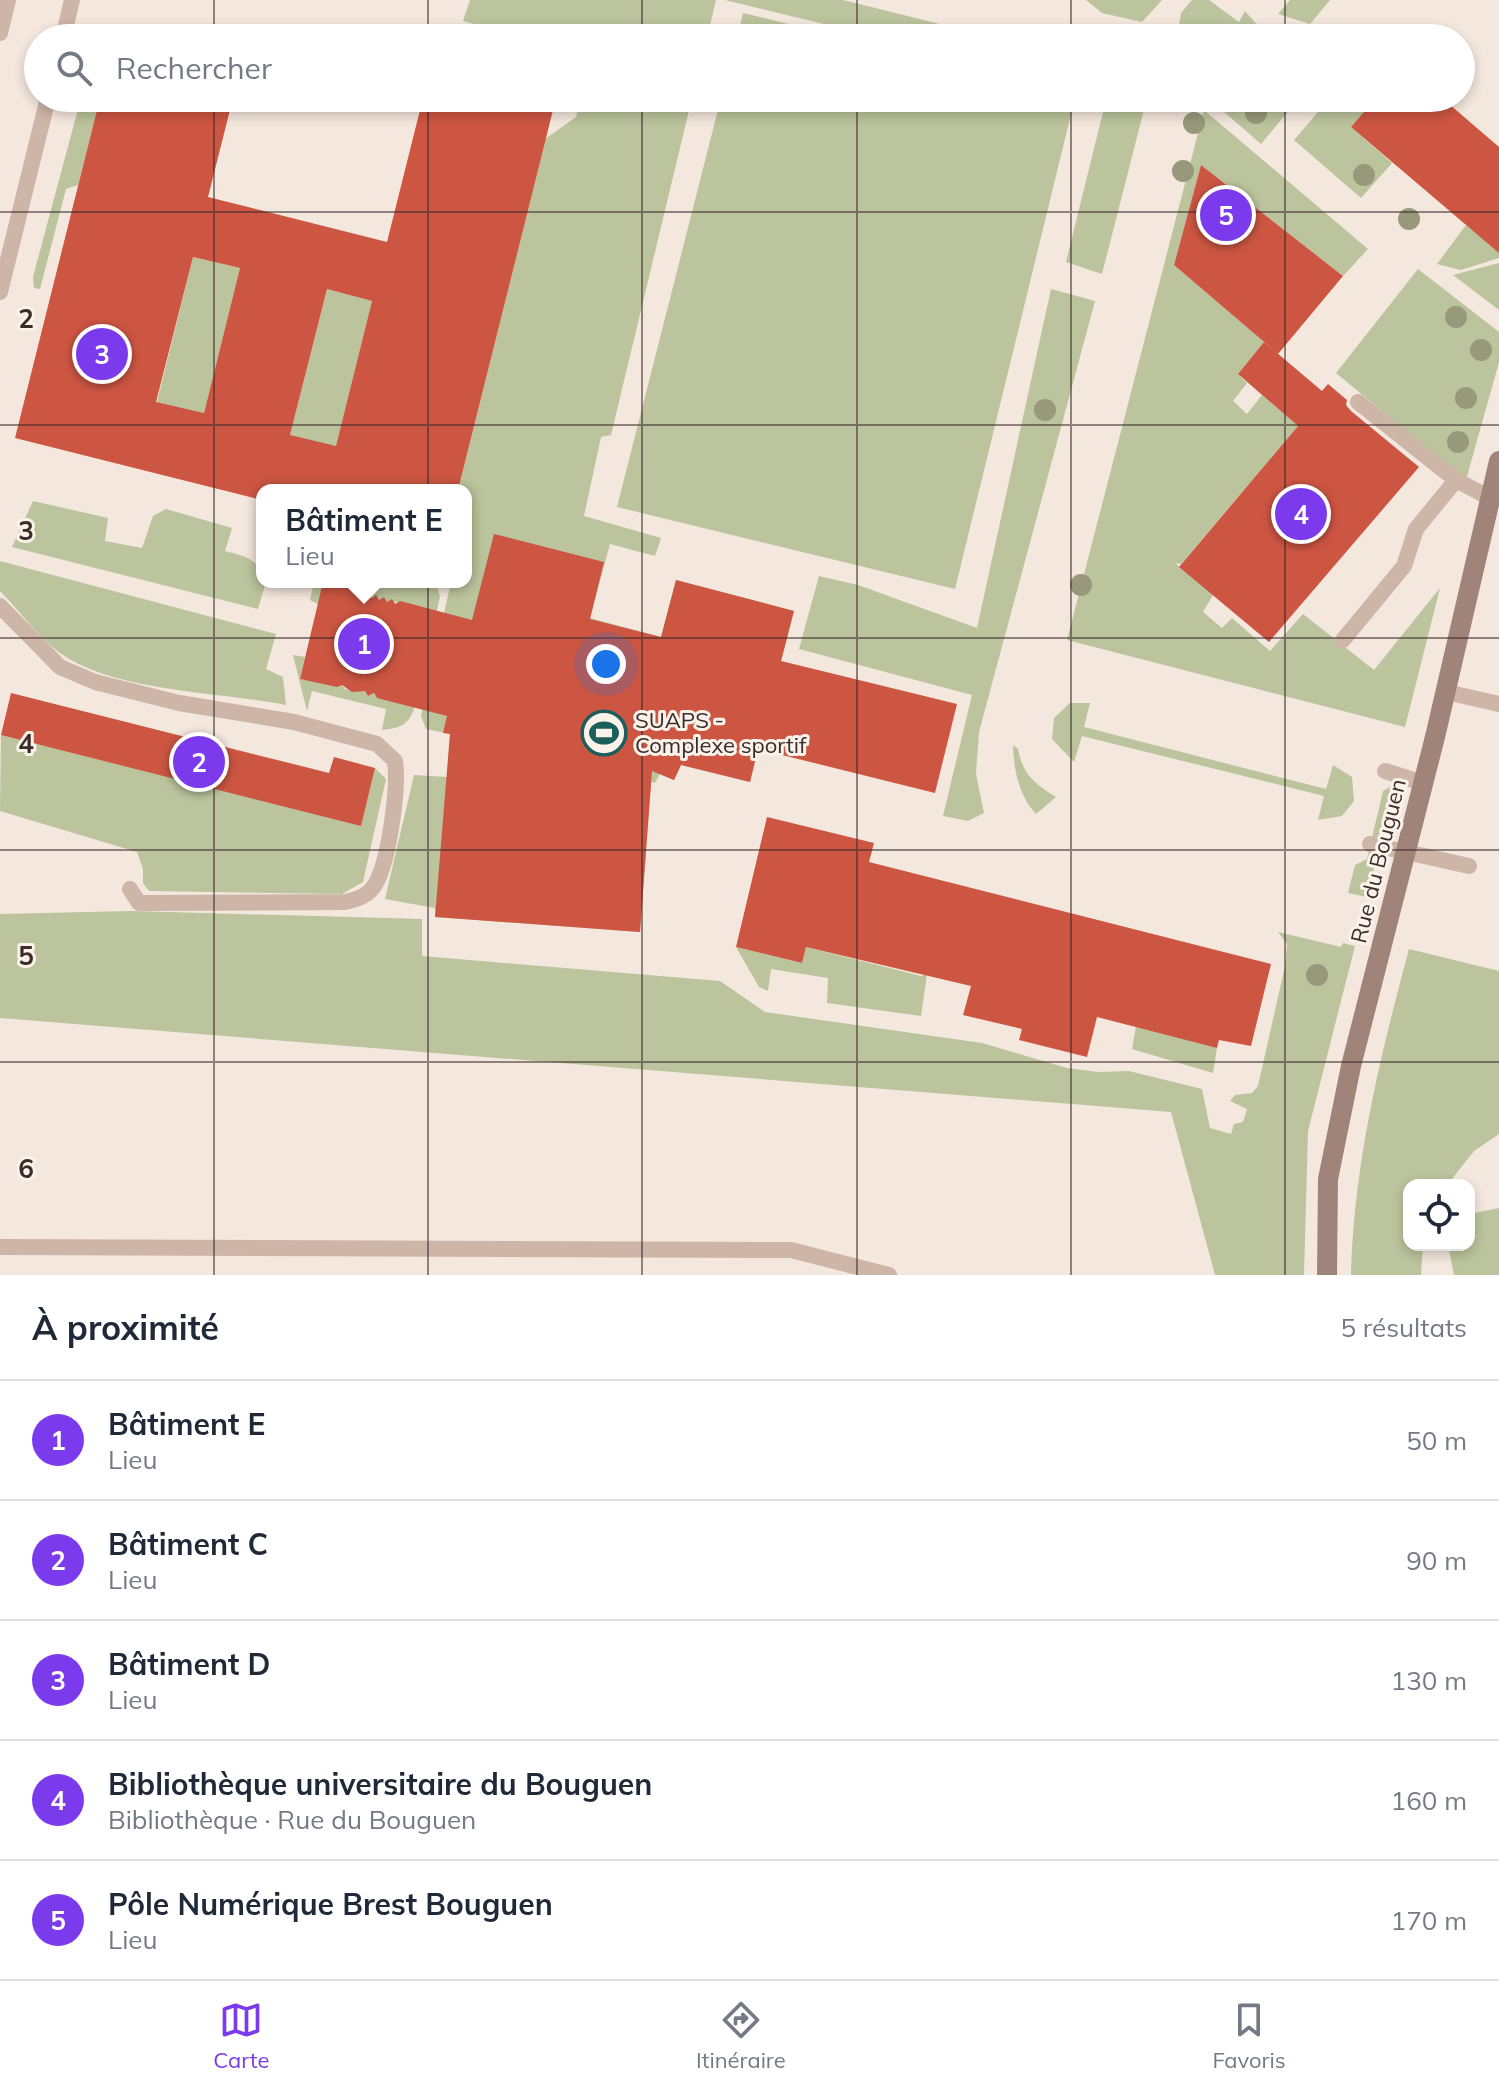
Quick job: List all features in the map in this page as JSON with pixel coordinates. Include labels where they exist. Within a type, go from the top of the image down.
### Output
[{"type":"street","name":"Rue du Bouguen","points":[[1327,1275],[1328,1179],[1351,1066],[1446,692],[1499,461]]},
{"type":"lane","points":[[0,33],[8,0]]},
{"type":"lane","points":[[66,24],[72,0]]},
{"type":"lane","points":[[0,292],[8,223],[44,112]]},
{"type":"lane","points":[[1358,402],[1456,480],[1490,498]]},
{"type":"lane","points":[[1343,640],[1404,566],[1416,529],[1456,480]]},
{"type":"lane","points":[[0,606],[60,667],[95,682],[179,703],[308,726],[377,744],[395,761],[397,792],[382,860],[376,884],[363,898],[345,902],[139,903],[130,889]]},
{"type":"lane","points":[[1446,692],[1499,704]]},
{"type":"lane","points":[[1385,771],[1423,783]]},
{"type":"lane","points":[[1370,844],[1469,866]]},
{"type":"lane","points":[[0,1247],[791,1250],[889,1275]]},
{"type":"green space","points":[[470,0],[716,0],[710,24],[474,24],[463,21]]},
{"type":"green space","points":[[725,0],[843,0],[940,24],[824,24]]},
{"type":"green space","points":[[1086,0],[1162,0],[1142,22],[1102,13]]},
{"type":"green space","points":[[1192,0],[1209,0],[1239,22],[1245,11],[1257,24],[1179,24],[1181,13]]},
{"type":"green space","points":[[1290,0],[1330,0],[1310,24],[1278,14]]},
{"type":"green space","points":[[743,13],[788,24],[740,24]]},
{"type":"green space","points":[[77,112],[96,112],[78,185],[66,189],[40,289],[34,288],[33,277]]},
{"type":"green space","points":[[577,112],[689,112],[611,435],[601,437],[584,516],[661,538],[655,556],[610,544],[590,618],[661,637],[676,580],[794,611],[750,782],[681,765],[674,780],[660,774],[655,783],[651,782],[640,932],[435,917],[435,908],[385,899],[414,775],[447,777],[450,734],[426,729],[421,716],[450,588],[472,588],[472,484],[459,484],[545,139],[576,117]]},
{"type":"green space","points":[[717,112],[1072,112],[955,589],[617,507]]},
{"type":"green space","points":[[1103,112],[1143,112],[1102,274],[1066,262]]},
{"type":"green space","points":[[1203,112],[1206,112],[1368,249],[1343,276],[1201,165],[1174,265],[1264,342],[1238,374],[1247,383],[1233,401],[1247,414],[1262,395],[1298,426],[1181,564],[1175,563],[1213,595],[1203,612],[1222,628],[1232,618],[1270,651],[1303,614],[1374,670],[1440,588],[1405,727],[1067,640]]},
{"type":"green space","points":[[1224,112],[1288,112],[1261,144]]},
{"type":"green space","points":[[1318,112],[1364,112],[1351,127],[1392,163],[1361,198],[1294,140]]},
{"type":"green space","points":[[1466,225],[1499,246],[1499,258],[1461,270],[1437,264]]},
{"type":"green space","points":[[193,257],[240,268],[204,413],[181,408],[154,414]]},
{"type":"green space","points":[[1499,263],[1499,310],[1453,275]]},
{"type":"green space","points":[[1418,269],[1499,332],[1499,362],[1466,480],[1336,373]]},
{"type":"green space","points":[[327,289],[372,301],[333,459],[290,435]]},
{"type":"green space","points":[[1051,289],[1095,301],[979,732],[976,774],[984,813],[968,821],[943,816],[972,695],[799,649],[819,576],[858,585],[977,628]]},
{"type":"green space","points":[[33,501],[108,518],[105,541],[142,548],[153,516],[166,509],[232,528],[225,551],[255,563],[256,588],[264,588],[258,609],[12,547]]},
{"type":"green space","points":[[0,561],[276,634],[266,669],[283,677],[286,705],[169,689],[109,676],[83,666],[52,647],[0,591]]},
{"type":"green space","points":[[313,588],[322,588],[318,604],[310,600]]},
{"type":"green space","points":[[346,588],[438,588],[440,597],[414,709],[409,719],[393,728],[382,730],[386,709],[312,691],[307,711],[293,655],[305,657],[300,679],[334,683],[337,687],[342,685],[345,689],[365,691],[368,696],[374,693],[376,697],[400,602],[387,602],[384,597],[379,600],[369,594],[363,596]]},
{"type":"green space","points":[[1070,703],[1090,703],[1084,727],[1326,789],[1333,765],[1352,777],[1354,801],[1342,816],[1318,820],[1324,796],[1082,736],[1074,762],[1052,739],[1054,718]]},
{"type":"green space","points":[[1,735],[361,825],[375,768],[386,779],[363,882],[342,894],[149,891],[143,883],[143,869],[137,852],[0,811]]},
{"type":"green space","points":[[1013,745],[1018,749],[1031,778],[1056,797],[1036,814],[1018,781]]},
{"type":"green space","points":[[1395,784],[1367,897],[1348,893],[1355,865],[1367,859],[1383,791]]},
{"type":"green space","points":[[132,911],[422,919],[422,956],[720,981],[765,1012],[982,1043],[1067,1068],[1098,1072],[1129,1071],[1202,1089],[1210,1128],[1231,1134],[1234,1124],[1243,1122],[1247,1109],[1230,1101],[1235,1095],[1252,1093],[1258,1086],[1285,966],[1287,944],[1278,932],[1341,947],[1343,943],[1355,946],[1308,1131],[1304,1275],[1215,1275],[1171,1112],[0,1018],[0,914]]},
{"type":"green space","points":[[736,947],[802,963],[806,947],[921,976],[927,974],[921,1016],[827,1003],[828,978],[771,969],[768,991],[759,987]]},
{"type":"green space","points":[[1409,949],[1499,971],[1499,1134],[1474,1151],[1452,1179],[1403,1179],[1403,1251],[1423,1251],[1421,1275],[1351,1275],[1363,1151],[1388,1030]]},
{"type":"green space","points":[[1136,1026],[1217,1048],[1213,1073],[1132,1049]]},
{"type":"green space","points":[[1499,1208],[1499,1275],[1454,1275],[1449,1251],[1475,1251],[1475,1213]]},
{"type":"building","points":[[96,112],[229,112],[208,197],[387,242],[420,112],[552,112],[460,484],[256,484],[256,498],[15,438]],"holes":[[[193,257],[240,268],[204,413],[156,402]],[[327,289],[372,301],[336,446],[290,435]]]},
{"type":"building","points":[[1364,112],[1458,112],[1499,147],[1499,253],[1351,127]]},
{"type":"building","points":[[1201,165],[1343,276],[1278,354],[1174,265]]},
{"type":"building","points":[[1264,342],[1322,391],[1328,384],[1347,400],[1346,405],[1351,411],[1419,467],[1269,642],[1179,567],[1298,426],[1238,374]]},
{"type":"building","name":"SUAPS - Complexe sportif","points":[[494,534],[604,562],[590,619],[661,637],[676,580],[794,611],[781,661],[957,704],[935,793],[758,749],[750,782],[681,765],[674,780],[652,771],[640,932],[435,917],[450,734],[443,733],[447,716],[377,698],[374,693],[368,696],[365,691],[352,692],[342,685],[337,687],[300,679],[322,588],[348,588],[360,591],[363,596],[369,594],[372,598],[376,595],[379,600],[384,597],[387,602],[392,599],[395,604],[400,601],[472,620]]},
{"type":"building","points":[[11,693],[329,773],[334,757],[375,768],[361,826],[1,735]]},
{"type":"building","name":"SUAPS - Complexe sportif","points":[[767,817],[874,843],[869,862],[1271,964],[1251,1046],[1219,1040],[1217,1048],[1097,1017],[1087,1057],[1019,1040],[1022,1029],[963,1015],[971,986],[806,947],[802,963],[736,947]]},
{"type":"place","name":"Pôle Numérique Brest Bouguen","points":[[1226,215]]},
{"type":"place","name":"Bâtiment D","points":[[102,354]]},
{"type":"place","name":"Bibliothèque universitaire du Bouguen","points":[[1301,514]]},
{"type":"place","name":"Bâtiment E","points":[[364,644]]},
{"type":"place","name":"SUAPS - Complexe sportif","points":[[604,733]]},
{"type":"place","name":"Bâtiment C","points":[[199,762]]}]
